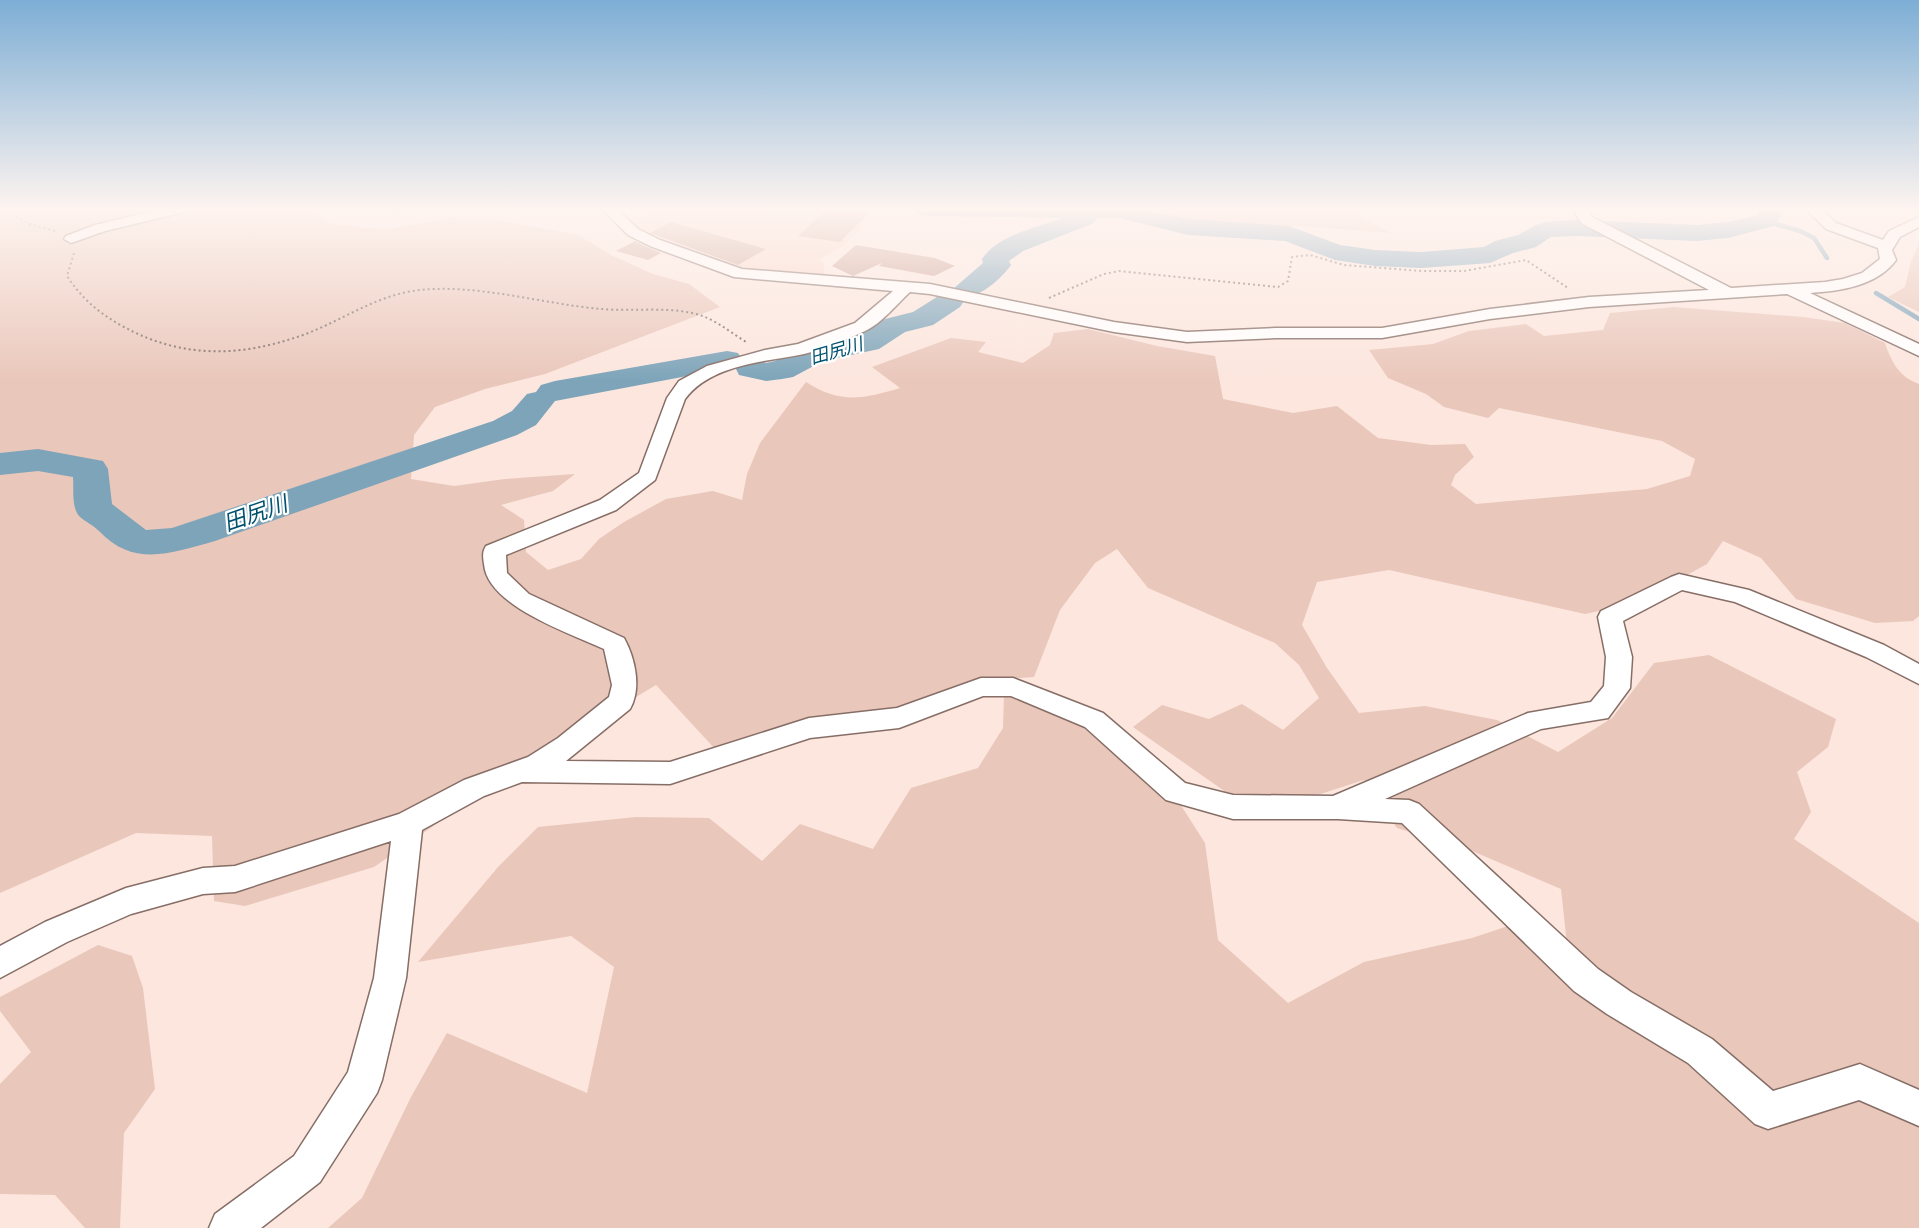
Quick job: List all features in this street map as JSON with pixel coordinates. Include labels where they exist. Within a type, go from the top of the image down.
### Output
[{"type":"street","points":[[719,266],[740,274],[908,286],[1159,335],[1215,338],[1276,333],[1382,333],[1490,314],[1593,301],[1825,287],[1866,278],[1883,266]]},
{"type":"street","points":[[1675,266],[1726,292]]},
{"type":"street","points":[[0,963],[57,932],[126,903],[203,881],[235,879],[408,823],[474,788],[538,765],[606,716],[621,702],[625,685],[615,644],[520,600],[496,575],[494,551],[608,505],[648,476],[676,398],[686,385],[695,379],[713,370],[820,343],[861,327],[908,286]]},
{"type":"street","points":[[1789,289],[1919,351]]},
{"type":"street","points":[[1335,808],[1537,720],[1599,711],[1617,688],[1619,657],[1610,617],[1679,582],[1741,596],[1875,651],[1919,675]]},
{"type":"street","points":[[522,771],[670,773],[809,728],[899,718],[981,687],[1013,687],[1094,720],[1176,792],[1233,807],[1335,808],[1409,812],[1586,980],[1619,1003],[1700,1052],[1768,1111],[1860,1082],[1919,1108]]},
{"type":"street","points":[[229,1228],[306,1168],[363,1080],[390,978],[408,823]]},
{"type":"path","points":[[70,266],[67,276],[76,291],[91,306],[109,319],[154,342],[178,349],[203,351],[253,347],[286,340],[317,329],[365,304],[382,298],[423,289],[447,288],[602,309],[686,312],[706,317],[751,345]]},
{"type":"path","points":[[1031,310],[1056,293],[1104,274],[1119,272],[1278,287],[1288,281],[1290,266]]},
{"type":"path","points":[[1361,266],[1422,271],[1464,270],[1487,266]]},
{"type":"path","points":[[1535,266],[1553,280],[1593,301]]},
{"type":"shaded area","points":[[0,266],[636,266],[653,274],[689,284],[720,307],[545,374],[485,389],[435,407],[414,435],[411,479],[454,486],[505,479],[575,474],[553,491],[501,505],[524,520],[526,552],[548,570],[581,559],[599,539],[666,499],[713,491],[742,500],[747,474],[760,443],[806,382],[830,394],[852,397],[875,395],[900,388],[872,367],[951,338],[986,342],[978,352],[1023,363],[1050,345],[1054,333],[1088,329],[1157,346],[1215,356],[1223,399],[1293,413],[1337,406],[1378,438],[1431,445],[1465,444],[1474,457],[1455,475],[1451,485],[1476,504],[1647,489],[1690,476],[1695,459],[1662,441],[1499,408],[1488,418],[1444,407],[1426,394],[1388,378],[1369,350],[1433,344],[1469,331],[1526,324],[1544,336],[1603,330],[1610,313],[1674,307],[1803,317],[1845,323],[1885,343],[1901,373],[1919,384],[1919,616],[1913,621],[1875,623],[1796,599],[1761,558],[1723,541],[1707,564],[1667,586],[1612,608],[1585,614],[1389,570],[1317,582],[1302,625],[1327,668],[1359,713],[1425,706],[1497,720],[1558,752],[1612,718],[1654,663],[1709,655],[1836,719],[1828,747],[1797,772],[1811,812],[1794,839],[1919,923],[1919,1228],[328,1228],[362,1198],[411,1097],[447,1033],[587,1093],[614,967],[571,936],[418,962],[498,867],[538,827],[636,817],[709,818],[762,861],[800,824],[873,849],[911,788],[978,768],[1003,728],[1004,694],[1104,736],[1168,785],[1205,843],[1218,940],[1288,1003],[1364,962],[1472,938],[1517,923],[1567,945],[1561,889],[1472,851],[1397,828],[1364,780],[1308,798],[1240,802],[1133,727],[1162,705],[1209,719],[1242,704],[1283,730],[1319,698],[1299,665],[1275,643],[1148,588],[1117,549],[1095,563],[1060,610],[1034,677],[967,682],[839,729],[728,763],[656,685],[510,773],[374,867],[245,906],[214,901],[212,836],[136,833],[0,893]]},
{"type":"shaded area","points":[[736,266],[824,266],[825,274],[820,276],[753,272]]},
{"type":"shaded area","points":[[1910,266],[1919,266],[1919,312],[1888,297],[1905,287]]},
{"type":"shaded area","points":[[98,945],[132,956],[143,988],[155,1089],[124,1133],[120,1228],[85,1228],[55,1195],[0,1194],[0,1084],[31,1052],[0,1011],[0,997]]},
{"type":"building","points":[[833,266],[875,266],[853,276]]},
{"type":"building","points":[[881,266],[954,266],[934,276]]},
{"type":"waterway","name":"田尻川","points":[[967,289],[995,266]]},
{"type":"waterway","points":[[1876,293],[1919,319]]},
{"type":"waterway","name":"田尻川","points":[[750,368],[766,372],[782,370],[814,354],[868,343],[895,325],[923,319],[950,301]]},
{"type":"waterway","name":"田尻川","points":[[552,392],[727,360]]},
{"type":"waterway","name":"田尻川","points":[[0,464],[38,460],[90,469],[94,509],[135,540],[144,543],[164,542],[201,532],[505,428],[524,418],[539,401]]}]
